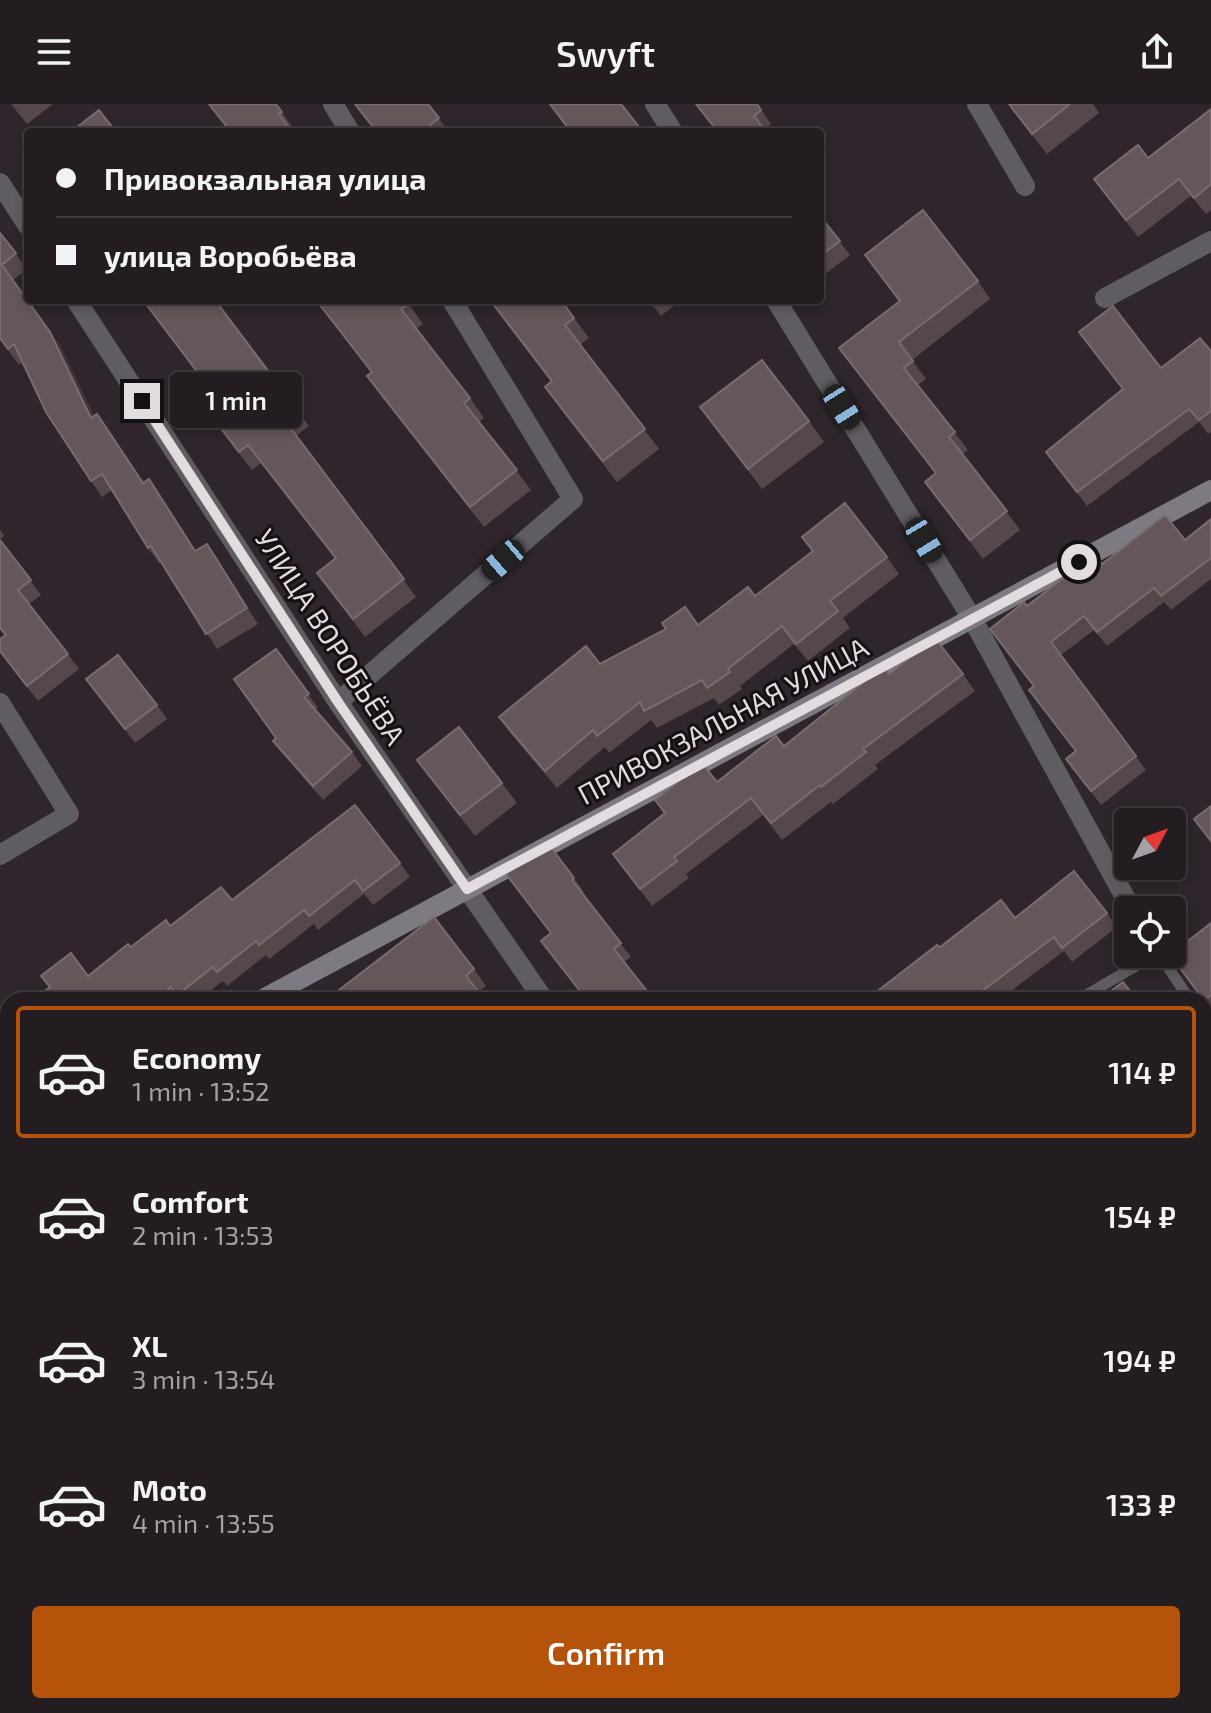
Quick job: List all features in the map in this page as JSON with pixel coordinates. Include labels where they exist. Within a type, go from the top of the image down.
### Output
[{"type":"street","points":[[333,104],[348,128]]},
{"type":"street","points":[[655,104],[670,128]]},
{"type":"street","points":[[977,104],[1025,186]]},
{"type":"street","points":[[0,183],[24,220]]},
{"type":"street","points":[[1105,298],[1211,241]]},
{"type":"street","name":"УЛИЦА ВОРОБЬЁВА","points":[[79,304],[338,702],[538,992]]},
{"type":"street","points":[[338,702],[573,499],[454,304]]},
{"type":"street","points":[[778,304],[973,620],[1124,896]]},
{"type":"street","name":"ПРИВОКЗАЛЬНАЯ УЛИЦА","points":[[276,992],[1211,490]]},
{"type":"street","points":[[0,703],[69,814],[0,855]]},
{"type":"lane","points":[[1092,992],[1133,968]]},
{"type":"lane","points":[[1167,968],[1184,992]]},
{"type":"building","points":[[209,104],[276,104],[289,128],[228,128]]},
{"type":"building","points":[[355,104],[428,104],[439,118],[430,125],[433,128],[374,128]]},
{"type":"building","points":[[550,104],[621,104],[640,128],[568,128]]},
{"type":"building","points":[[696,104],[757,104],[761,110],[754,116],[763,128],[715,128]]},
{"type":"building","points":[[1009,104],[1070,104],[1032,134]]},
{"type":"building","points":[[1211,109],[1211,184],[1194,198],[1179,179],[1126,220],[1094,179],[1138,145],[1148,158]]},
{"type":"building","points":[[99,110],[113,128],[76,128]]},
{"type":"building","points":[[923,210],[978,281],[899,342],[913,361],[904,368],[955,432],[949,437],[1007,511],[970,540],[925,482],[936,473],[839,348],[900,301],[865,255]]},
{"type":"building","points":[[824,221],[840,241],[824,253]]},
{"type":"building","points":[[0,233],[16,253],[2,265],[24,296],[24,304],[30,304],[50,332],[91,418],[97,414],[143,483],[149,479],[195,551],[207,544],[247,608],[206,634],[102,474],[91,481],[46,412],[14,344],[8,349],[0,338]]},
{"type":"building","points":[[146,304],[218,304],[296,408],[283,418],[404,579],[353,619],[317,573],[336,558],[248,445],[239,452],[202,403],[214,394]]},
{"type":"building","points":[[319,304],[409,304],[401,309],[470,398],[464,403],[517,470],[470,507],[367,376],[372,372]]},
{"type":"building","points":[[493,304],[564,304],[574,318],[565,325],[645,429],[603,461],[545,387],[552,381]]},
{"type":"building","points":[[1113,306],[1161,368],[1200,338],[1211,351],[1211,411],[1199,420],[1189,409],[1077,492],[1046,452],[1123,389],[1079,332]]},
{"type":"building","points":[[762,360],[809,421],[748,469],[700,407]]},
{"type":"building","points":[[845,503],[887,557],[830,601],[838,611],[796,644],[782,626],[707,688],[702,680],[644,711],[640,702],[597,736],[593,730],[545,771],[499,717],[586,646],[600,664],[666,629],[662,623],[685,607],[698,625],[748,587],[755,596],[813,551],[802,537]]},
{"type":"building","points":[[1165,515],[1185,540],[1211,519],[1211,558],[1161,596],[1154,588],[1097,632],[1084,616],[1051,642],[1136,756],[1091,791],[1066,759],[1076,751],[1029,690],[1034,686],[990,629],[1024,602],[1027,606],[1094,554],[1102,564]]},
{"type":"building","points":[[0,540],[31,580],[18,590],[68,654],[27,686],[0,651],[0,639],[6,635],[0,628]]},
{"type":"building","points":[[935,638],[963,674],[771,823],[751,798],[674,857],[677,861],[640,889],[613,854],[665,813],[655,800],[702,763],[717,782],[776,736],[784,746],[884,666],[889,674]]},
{"type":"building","points":[[276,649],[309,694],[304,697],[352,752],[313,786],[273,741],[276,738],[234,679]]},
{"type":"building","points":[[118,655],[157,705],[125,729],[86,679]]},
{"type":"building","points":[[459,727],[502,783],[460,815],[417,760]]},
{"type":"building","points":[[355,805],[400,863],[363,891],[355,880],[309,916],[304,910],[259,945],[256,941],[217,972],[213,967],[181,992],[175,992],[171,987],[165,992],[43,992],[50,987],[41,976],[71,953],[88,976],[128,944],[131,947],[166,920],[170,926],[221,887],[232,900]]},
{"type":"building","points":[[1211,806],[1211,841],[1194,819]]},
{"type":"building","points":[[547,842],[621,943],[614,949],[648,992],[581,992],[541,941],[551,933],[506,874]]},
{"type":"building","points":[[1074,871],[1107,913],[1062,948],[1054,937],[981,992],[876,992],[1001,900],[1015,918]]},
{"type":"building","points":[[434,917],[474,969],[466,976],[479,992],[336,992]]},
{"type":"building","points":[[1211,923],[1211,992],[1198,992],[1180,968],[1186,968],[1186,943]]},
{"type":"building","points":[[1123,982],[1131,992],[1110,992]]},
{"type":"route","points":[[142,401],[338,702],[467,889],[1079,562]]}]
